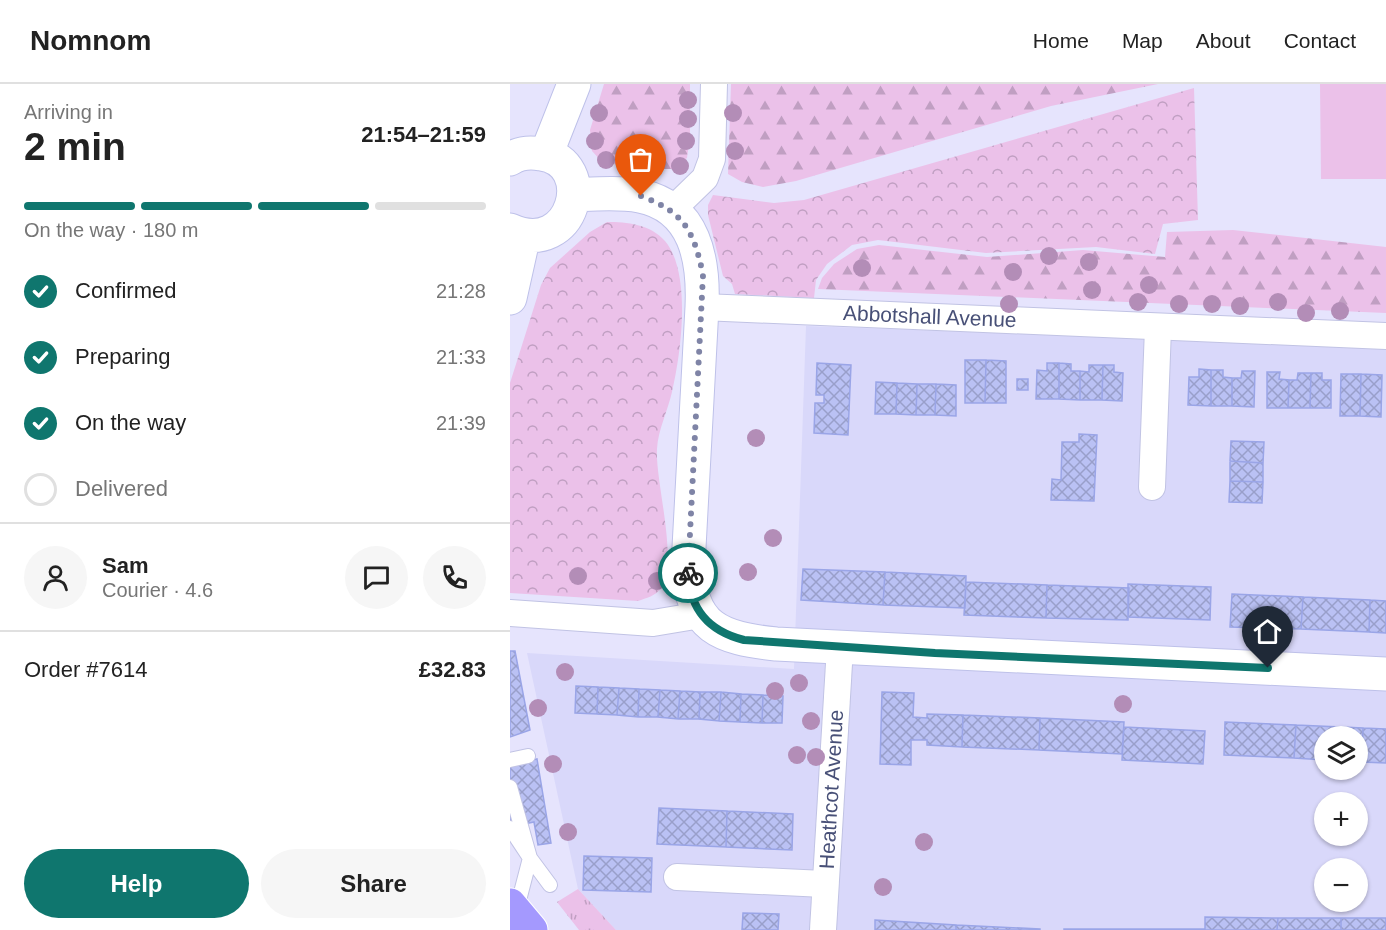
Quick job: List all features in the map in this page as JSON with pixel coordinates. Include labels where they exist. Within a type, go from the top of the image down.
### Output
[{"type":"street","points":[[546,154],[574,84]]},
{"type":"street","points":[[672,210],[705,178],[711,159],[714,84]]},
{"type":"street","points":[[510,159],[530,152],[546,154],[567,170],[575,195],[570,213],[559,226],[543,235],[517,233],[510,298]]},
{"type":"street","points":[[575,195],[641,196],[672,210],[685,224],[698,247],[703,275],[702,307],[688,566],[691,595],[701,615],[712,627],[727,636],[744,640],[840,647],[1386,674]]},
{"type":"street","name":"Abbotshall Avenue","points":[[702,307],[1386,336]]},
{"type":"street","points":[[1152,488],[1158,328]]},
{"type":"street","points":[[510,613],[653,623],[701,615]]},
{"type":"street","name":"Heathcot Avenue","points":[[823,930],[840,647]]},
{"type":"street","points":[[677,877],[824,884]]},
{"type":"lane","points":[[510,760],[528,756]]},
{"type":"lane","points":[[510,787],[530,858],[519,915]]},
{"type":"lane","points":[[510,828],[550,885]]},
{"type":"shaded area","points":[[806,326],[1386,347],[1386,930],[616,930],[578,889],[527,653],[794,669]]},
{"type":"green space","points":[[604,84],[690,84],[690,137],[687,158],[673,169],[643,169],[602,162],[592,151],[590,130]]},
{"type":"green space","points":[[731,84],[1158,84],[1051,106],[796,181],[763,187],[742,182],[728,174]]},
{"type":"green space","points":[[1320,84],[1386,84],[1386,179],[1321,179]]},
{"type":"green space","points":[[1194,88],[1198,220],[1163,224],[1155,254],[1096,247],[986,253],[878,240],[852,245],[827,264],[816,280],[814,298],[735,294],[732,284],[723,276],[708,215],[708,205],[713,195],[774,203],[804,200]]},
{"type":"green space","points":[[607,222],[638,225],[659,235],[673,255],[679,273],[681,336],[672,392],[657,449],[667,541],[666,576],[656,593],[638,601],[510,593],[510,383],[541,285],[550,268],[590,232]]},
{"type":"green space","points":[[1233,230],[1386,247],[1386,313],[818,289],[822,278],[834,264],[857,249],[879,245],[987,257],[1083,250],[1165,257],[1167,232]]},
{"type":"green space","points":[[578,889],[616,930],[579,930],[557,902]]},
{"type":"building","points":[[965,360],[986,360],[985,403],[965,403]]},
{"type":"building","points":[[986,360],[1006,361],[1006,403],[985,403]]},
{"type":"building","points":[[817,363],[851,365],[848,435],[814,433],[815,403],[824,403],[824,395],[816,395]]},
{"type":"building","points":[[1047,363],[1059,363],[1059,399],[1036,399],[1037,370],[1047,371]]},
{"type":"building","points":[[1059,363],[1071,364],[1071,371],[1080,371],[1080,400],[1059,399]]},
{"type":"building","points":[[1089,365],[1103,365],[1102,400],[1080,400],[1080,371],[1089,372]]},
{"type":"building","points":[[1103,365],[1114,365],[1114,372],[1123,373],[1122,401],[1102,400]]},
{"type":"building","points":[[1199,369],[1211,370],[1211,406],[1188,405],[1189,377],[1199,377]]},
{"type":"building","points":[[1211,370],[1223,370],[1223,377],[1232,378],[1232,406],[1211,406]]},
{"type":"building","points":[[1242,371],[1255,371],[1254,407],[1232,406],[1232,378],[1241,378]]},
{"type":"building","points":[[1267,372],[1280,372],[1279,379],[1289,380],[1288,408],[1267,408]]},
{"type":"building","points":[[1298,373],[1311,373],[1310,408],[1288,408],[1289,380],[1297,380]]},
{"type":"building","points":[[1311,373],[1322,373],[1322,380],[1331,380],[1331,408],[1310,408]]},
{"type":"building","points":[[1341,374],[1361,374],[1360,416],[1340,416]]},
{"type":"building","points":[[1361,374],[1382,375],[1381,417],[1360,416]]},
{"type":"building","points":[[1017,379],[1028,379],[1028,390],[1017,390]]},
{"type":"building","points":[[876,382],[897,383],[896,414],[875,414]]},
{"type":"building","points":[[897,383],[917,384],[916,415],[896,414]]},
{"type":"building","points":[[917,384],[936,384],[935,415],[916,415]]},
{"type":"building","points":[[936,384],[956,385],[956,416],[935,415]]},
{"type":"building","points":[[1079,434],[1097,435],[1094,501],[1051,500],[1052,479],[1061,480],[1062,442],[1079,442]]},
{"type":"building","points":[[1231,441],[1264,442],[1263,463],[1230,461]]},
{"type":"building","points":[[1230,461],[1263,463],[1263,482],[1230,481]]},
{"type":"building","points":[[1230,481],[1263,482],[1262,503],[1229,502]]},
{"type":"building","points":[[803,569],[885,572],[883,605],[801,600]]},
{"type":"building","points":[[885,572],[966,576],[965,608],[883,605]]},
{"type":"building","points":[[966,582],[1047,585],[1046,618],[964,615]]},
{"type":"building","points":[[1128,584],[1211,587],[1210,620],[1128,617]]},
{"type":"building","points":[[1047,585],[1129,588],[1128,620],[1046,618]]},
{"type":"building","points":[[1232,594],[1303,597],[1301,629],[1230,627]]},
{"type":"building","points":[[1303,597],[1370,600],[1369,632],[1301,629]]},
{"type":"building","points":[[1370,600],[1386,601],[1386,633],[1369,632]]},
{"type":"building","points":[[510,651],[515,651],[530,730],[510,737]]},
{"type":"building","points":[[576,686],[598,687],[597,714],[575,713]]},
{"type":"building","points":[[598,687],[619,688],[617,715],[597,714]]},
{"type":"building","points":[[619,688],[639,689],[638,717],[617,715]]},
{"type":"building","points":[[639,689],[660,690],[658,717],[638,717]]},
{"type":"building","points":[[660,690],[680,691],[678,719],[658,717]]},
{"type":"building","points":[[680,691],[700,692],[699,719],[678,719]]},
{"type":"building","points":[[700,692],[721,692],[719,721],[699,719]]},
{"type":"building","points":[[721,692],[741,694],[740,722],[719,721]]},
{"type":"building","points":[[882,692],[914,693],[913,717],[927,718],[927,714],[963,715],[962,747],[927,745],[927,740],[911,740],[911,765],[880,764]]},
{"type":"building","points":[[741,694],[763,695],[762,723],[740,722]]},
{"type":"building","points":[[763,695],[783,696],[782,723],[762,723]]},
{"type":"building","points":[[963,715],[1040,718],[1039,750],[962,747]]},
{"type":"building","points":[[1040,718],[1124,722],[1122,754],[1039,750]]},
{"type":"building","points":[[1225,722],[1296,725],[1294,758],[1224,755]]},
{"type":"building","points":[[1296,725],[1318,726],[1314,726],[1314,759],[1294,758]]},
{"type":"building","points":[[1124,727],[1205,731],[1203,764],[1122,760]]},
{"type":"building","points":[[1368,728],[1386,729],[1386,763],[1368,762]]},
{"type":"building","points":[[537,759],[551,843],[538,845],[534,822],[510,827],[510,765]]},
{"type":"building","points":[[659,808],[727,811],[726,847],[657,844]]},
{"type":"building","points":[[727,811],[793,814],[792,850],[726,847]]},
{"type":"building","points":[[584,856],[652,858],[651,892],[583,890]]},
{"type":"building","points":[[743,913],[779,914],[778,930],[742,930]]},
{"type":"building","points":[[1205,917],[1278,918],[1277,930],[1205,930]]},
{"type":"building","points":[[1278,918],[1341,918],[1341,930],[1277,930]]},
{"type":"building","points":[[1341,918],[1386,918],[1386,930],[1341,930]]},
{"type":"building","points":[[875,920],[956,925],[956,930],[875,930]]},
{"type":"building","points":[[956,925],[1040,929],[1040,930],[956,930]]},
{"type":"building","points":[[1136,929],[1136,930],[1064,930]]},
{"type":"building","points":[[1205,929],[1205,930],[1136,930]]},
{"type":"way so far","points":[[641,196],[672,210],[685,224],[698,247],[703,275],[688,573]]},
{"type":"route","points":[[688,573],[692,601],[701,615],[712,627],[727,636],[744,640],[776,644],[935,653],[1268,668]]}]
